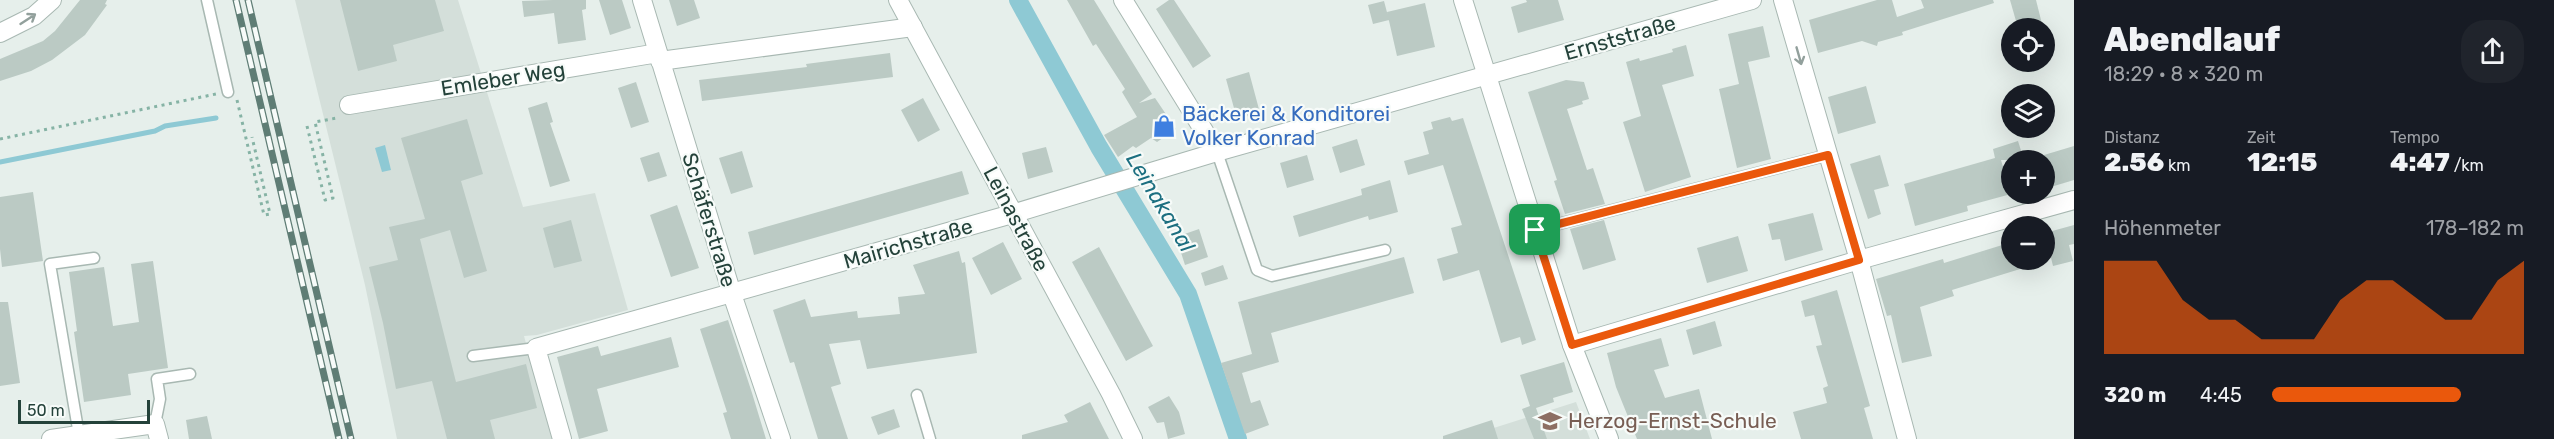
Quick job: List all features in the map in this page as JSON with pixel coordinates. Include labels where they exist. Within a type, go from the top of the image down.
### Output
[{"type":"street","points":[[0,33],[27,20],[52,0]]},
{"type":"street","name":"Schäferstraße","points":[[642,0],[732,294],[781,439]]},
{"type":"street","name":"Leinastraße","points":[[898,0],[1111,394],[1133,439]]},
{"type":"street","points":[[1123,0],[1216,152]]},
{"type":"street","points":[[1463,0],[1572,345],[1610,439]]},
{"type":"street","name":"Ernststraße","points":[[1487,77],[1752,0]]},
{"type":"street","points":[[1783,0],[1859,260],[1907,439]]},
{"type":"street","name":"Emleber Weg","points":[[343,111],[659,57],[913,27]]},
{"type":"street","name":"Mairichstraße","points":[[536,348],[1012,214],[1216,152],[1487,77]]},
{"type":"street","points":[[1572,345],[1859,260],[2074,200]]},
{"type":"street","points":[[536,348],[562,439]]},
{"type":"street","points":[[51,439],[78,435],[157,431]]},
{"type":"lane","points":[[207,0],[228,92]]},
{"type":"lane","points":[[1216,152],[1257,270],[1272,276],[1385,250]]},
{"type":"lane","points":[[1535,230],[1828,155]]},
{"type":"lane","points":[[78,435],[50,264],[94,258]]},
{"type":"lane","points":[[473,356],[536,348]]},
{"type":"lane","points":[[157,431],[160,399],[157,379],[190,374]]},
{"type":"lane","points":[[917,395],[930,439]]},
{"type":"path","points":[[0,139],[228,92],[236,93],[264,215],[270,214],[252,137]]},
{"type":"path","points":[[307,126],[325,200],[333,198],[315,122],[343,111]]},
{"type":"shaded area","points":[[295,0],[458,0],[523,207],[595,193],[628,310],[537,335],[524,336],[552,439],[397,439],[365,285]]},
{"type":"shaded area","name":"Herzog-Ernst-Schule","points":[[1576,402],[1590,439],[1459,439]]},
{"type":"water","points":[[385,145],[391,170],[382,172],[375,148]]},
{"type":"building","points":[[80,0],[107,0],[105,4],[107,5],[85,35],[52,60],[31,71],[0,81],[0,59],[43,41],[55,31]]},
{"type":"building","points":[[340,0],[435,0],[444,31],[393,45],[397,61],[358,71]]},
{"type":"building","points":[[586,0],[586,9],[582,10],[586,40],[558,44],[554,13],[524,17],[522,1]]},
{"type":"building","points":[[599,0],[622,0],[631,28],[610,35]]},
{"type":"building","points":[[669,0],[694,0],[700,18],[677,26]]},
{"type":"building","points":[[1067,0],[1094,0],[1152,94],[1139,103],[1155,98],[1176,129],[1157,142],[1151,138],[1136,148],[1133,146],[1118,157],[1104,135],[1137,117],[1122,92],[1125,89],[1096,44],[1093,46]]},
{"type":"building","points":[[1169,0],[1174,0],[1211,56],[1193,68],[1156,9]]},
{"type":"building","points":[[1526,0],[1558,0],[1564,20],[1518,33],[1511,7],[1527,2]]},
{"type":"building","points":[[1877,0],[1892,0],[1897,17],[1924,8],[1921,0],[1993,0],[1994,3],[1902,32],[1903,35],[1878,42],[1877,46],[1862,41],[1818,53],[1809,20]]},
{"type":"building","points":[[2010,0],[2036,0],[2040,18],[2015,18]]},
{"type":"building","points":[[1384,1],[1389,20],[1373,24],[1368,5]]},
{"type":"building","points":[[1425,3],[1435,47],[1397,56],[1387,12]]},
{"type":"building","points":[[1763,26],[1770,57],[1748,62],[1771,159],[1737,168],[1719,89],[1739,84],[1728,34]]},
{"type":"building","points":[[1686,45],[1694,76],[1662,85],[1691,177],[1645,192],[1623,122],[1641,116],[1626,62],[1639,58],[1640,61],[1673,52],[1672,49]]},
{"type":"building","points":[[890,53],[893,77],[702,101],[699,80],[807,67],[806,64]]},
{"type":"building","points":[[1249,72],[1260,113],[1237,119],[1226,79]]},
{"type":"building","points":[[1566,80],[1584,82],[1589,99],[1582,101],[1583,104],[1567,109],[1587,170],[1593,168],[1605,204],[1565,214],[1554,181],[1557,180],[1528,92]]},
{"type":"building","points":[[636,82],[649,122],[631,128],[618,88]]},
{"type":"building","points":[[1866,86],[1876,123],[1838,134],[1828,97]]},
{"type":"building","points":[[923,98],[940,130],[918,142],[901,110]]},
{"type":"building","points":[[547,102],[553,122],[550,123],[570,181],[550,187],[528,108]]},
{"type":"building","points":[[1450,117],[1452,121],[1463,118],[1536,340],[1522,345],[1520,337],[1501,343],[1479,270],[1443,281],[1437,259],[1458,253],[1451,228],[1462,225],[1443,165],[1408,175],[1404,161],[1429,154],[1423,132],[1433,129],[1431,122]]},
{"type":"building","points":[[467,119],[483,174],[461,181],[487,271],[464,278],[450,230],[420,239],[456,382],[526,364],[537,408],[490,420],[495,439],[447,439],[432,381],[396,389],[369,267],[398,260],[389,227],[425,219],[401,138]]},
{"type":"building","points":[[1357,139],[1365,165],[1340,173],[1332,147]]},
{"type":"building","points":[[2018,141],[2021,150],[2001,150],[2001,197],[1967,206],[1968,211],[1915,226],[1904,184],[1995,158],[1993,149]]},
{"type":"building","points":[[2074,146],[2074,180],[2055,186],[2055,152]]},
{"type":"building","points":[[1046,147],[1053,172],[1028,179],[1022,153]]},
{"type":"building","points":[[742,151],[753,187],[731,194],[719,158]]},
{"type":"building","points":[[659,152],[667,176],[648,182],[640,158]]},
{"type":"building","points":[[1307,155],[1314,180],[1287,188],[1280,163]]},
{"type":"building","points":[[1880,155],[1889,186],[1874,190],[1881,214],[1868,219],[1850,164]]},
{"type":"building","points":[[962,171],[969,194],[754,255],[748,232]]},
{"type":"building","points":[[1390,180],[1398,212],[1369,220],[1368,216],[1299,237],[1293,216],[1362,195],[1361,189]]},
{"type":"building","points":[[33,192],[43,261],[2,267],[0,197]]},
{"type":"building","points":[[677,205],[699,268],[671,277],[650,215]]},
{"type":"building","points":[[1813,213],[1823,250],[1785,261],[1780,239],[1772,240],[1768,224]]},
{"type":"building","points":[[571,220],[582,261],[554,268],[543,228]]},
{"type":"building","points":[[1604,220],[1616,260],[1583,270],[1570,229]]},
{"type":"building","points":[[2074,225],[2074,244],[2069,245],[2073,261],[2055,266],[2055,230]]},
{"type":"building","points":[[1199,229],[1208,257],[1185,265],[1176,237]]},
{"type":"building","points":[[1738,236],[1748,271],[1707,283],[1697,248]]},
{"type":"building","points":[[1003,242],[1022,279],[991,295],[972,258]]},
{"type":"building","points":[[2001,245],[2001,270],[2017,270],[1952,290],[1954,296],[1920,307],[1932,356],[1902,363],[1891,315],[1887,316],[1876,279],[1943,259],[1944,263]]},
{"type":"building","points":[[1099,247],[1153,346],[1126,361],[1072,262]]},
{"type":"building","points":[[959,251],[962,263],[965,262],[977,353],[867,369],[860,340],[829,344],[841,384],[831,387],[848,439],[818,439],[794,362],[790,363],[773,310],[805,299],[811,317],[857,311],[858,318],[900,314],[898,297],[925,294],[913,265]]},
{"type":"building","points":[[1404,257],[1414,293],[1271,333],[1279,362],[1242,373],[1251,403],[1260,400],[1269,425],[1245,434],[1221,363],[1252,354],[1238,302]]},
{"type":"building","points":[[153,261],[168,368],[128,374],[131,395],[84,402],[74,332],[77,331],[69,272],[104,267],[113,326],[139,322],[131,264]]},
{"type":"building","points":[[1223,265],[1228,279],[1205,286],[1201,273]]},
{"type":"building","points":[[1837,290],[1870,406],[1864,408],[1873,439],[1801,439],[1793,412],[1827,403],[1823,388],[1828,386],[1816,346],[1822,345],[1814,315],[1805,317],[1801,301]]},
{"type":"building","points":[[0,302],[8,302],[20,383],[0,386]]},
{"type":"building","points":[[728,320],[766,439],[731,439],[723,413],[727,412],[700,329]]},
{"type":"building","points":[[1715,321],[1722,346],[1693,355],[1686,330]]},
{"type":"building","points":[[671,337],[679,367],[597,389],[608,431],[579,439],[557,357],[598,346],[601,356]]},
{"type":"building","points":[[1661,338],[1669,366],[1654,370],[1665,398],[1699,389],[1712,439],[1637,439],[1616,387],[1607,353]]},
{"type":"building","points":[[1564,362],[1573,392],[1553,398],[1554,402],[1536,408],[1547,439],[1534,439],[1522,409],[1530,406],[1520,375]]},
{"type":"building","points":[[1169,396],[1179,412],[1185,434],[1168,439],[1164,422],[1157,423],[1148,407]]},
{"type":"building","points":[[1090,402],[1109,439],[1022,439],[1022,435],[1068,422],[1064,415]]},
{"type":"building","points":[[894,409],[900,427],[878,435],[871,417]]},
{"type":"building","points":[[207,416],[212,439],[189,439],[186,420]]},
{"type":"building","points":[[1492,420],[1498,439],[1443,439],[1443,436]]},
{"type":"waterway","name":"Leinakanal","points":[[1018,0],[1099,147],[1188,294],[1238,439]]},
{"type":"waterway","points":[[0,162],[155,131],[165,126],[216,118]]},
{"type":"railway","points":[[236,0],[339,439]]},
{"type":"railway","points":[[248,0],[351,439]]},
{"type":"place","name":"Bäckerei & Konditorei Volker Konrad","points":[[1164,126]]},
{"type":"place","name":"Herzog-Ernst-Schule","points":[[1550,421]]},
{"type":"route","points":[[1828,155],[1859,260],[1572,345],[1535,230],[1828,155]]}]
